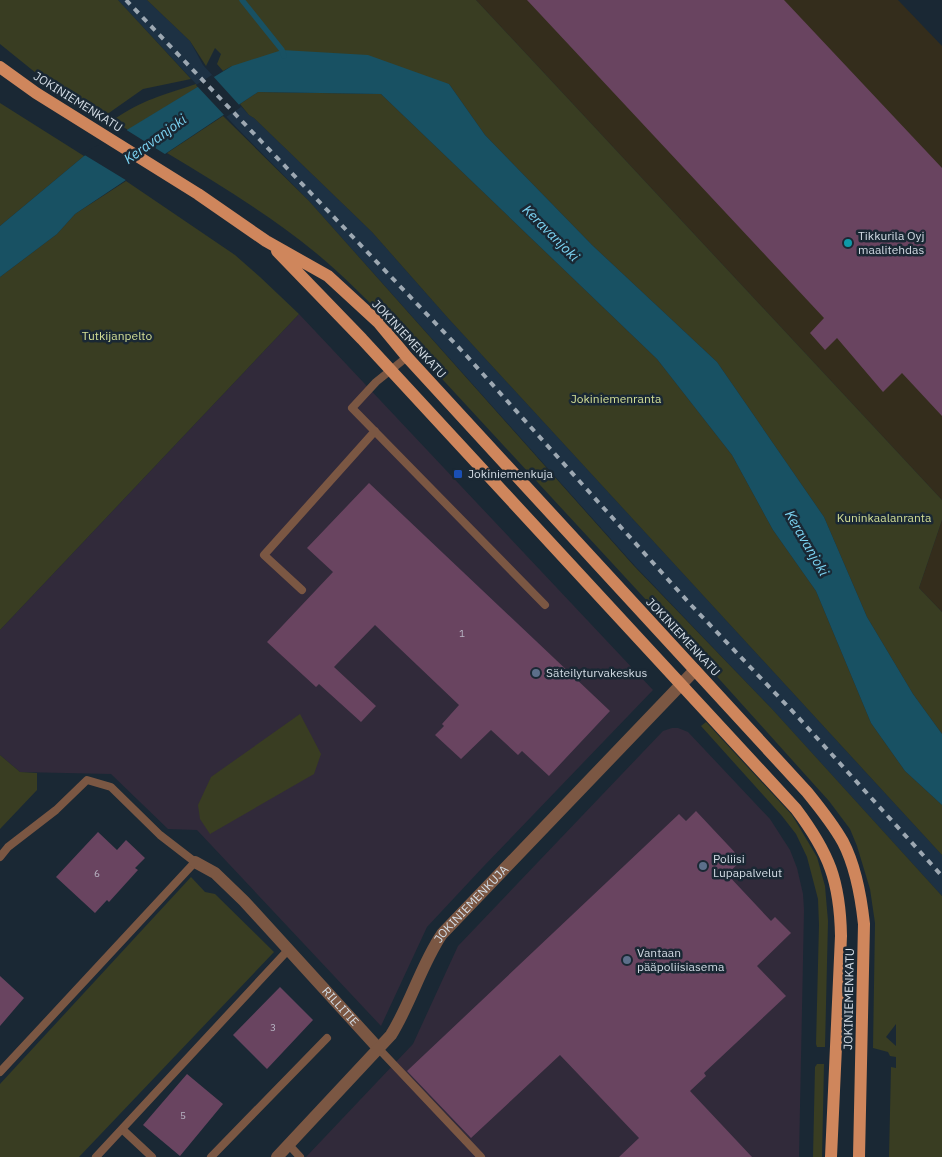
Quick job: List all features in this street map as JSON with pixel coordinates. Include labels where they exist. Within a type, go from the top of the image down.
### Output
[{"type":"main road","name":"JOKINIEMENKATU","points":[[0,67],[62,110],[198,194],[266,241],[328,276],[378,322],[407,357],[807,792],[829,820],[844,844],[856,877],[861,899],[864,924],[859,1157]]},
{"type":"main road","name":"JOKINIEMENKATU","points":[[266,241],[362,338],[796,809],[815,834],[826,856],[837,886],[841,913],[831,1157]]},
{"type":"street","name":"JOKINIEMENKUJA","points":[[278,1157],[391,1035],[402,1017],[432,948],[442,934],[621,745],[695,670]]},
{"type":"street","name":"RILLITIE","points":[[195,862],[215,873],[289,949],[379,1049]]},
{"type":"lane","points":[[407,357],[376,382],[352,408],[545,605]]},
{"type":"lane","points":[[302,590],[264,555],[375,431]]},
{"type":"lane","points":[[0,858],[8,847],[56,810],[86,780],[110,787],[160,835],[195,862],[1,1069]]},
{"type":"lane","points":[[96,1157],[289,949]]},
{"type":"lane","points":[[211,1157],[327,1038]]},
{"type":"lane","name":"RILLITIE","points":[[379,1049],[481,1157]]},
{"type":"lane","points":[[122,1129],[152,1157]]},
{"type":"lane","points":[[289,1145],[300,1157]]},
{"type":"shaded area","points":[[118,0],[147,0],[190,41],[203,65],[249,115],[372,232],[448,318],[942,855],[942,896],[772,709],[635,566],[309,201],[236,127]]},
{"type":"shaded area","name":"Tikkurila Oyj maalitehdas","points":[[476,0],[898,0],[942,46],[942,500]]},
{"type":"shaded area","points":[[299,314],[653,690],[427,927],[381,1026],[197,830],[168,829],[111,774],[20,772],[0,755],[0,630]]},
{"type":"shaded area","points":[[942,520],[942,612],[919,588]]},
{"type":"shaded area","points":[[672,728],[688,732],[770,819],[790,850],[797,868],[803,894],[804,910],[799,1157],[306,1157],[413,1044],[458,946],[663,731]]},
{"type":"green space","points":[[0,0],[118,0],[191,79],[143,89],[106,115],[57,90],[0,44]]},
{"type":"green space","name":"Kuninkaalanranta","points":[[147,0],[476,0],[942,500],[942,520],[919,588],[942,612],[942,734],[913,694],[867,617],[824,517],[717,362],[592,245],[485,135],[449,84],[232,66],[223,71],[217,64],[221,54],[215,48],[206,66],[190,41]]},
{"type":"green space","points":[[196,84],[198,87],[128,130],[113,120],[143,103]]},
{"type":"green space","name":"Jokiniemenranta","points":[[258,92],[381,94],[657,359],[732,455],[773,530],[816,591],[871,723],[905,771],[942,805],[942,855],[448,318],[372,232],[249,115],[240,104]]},
{"type":"green space","points":[[0,103],[84,156],[0,226]]},
{"type":"green space","points":[[223,116],[309,201],[634,566],[772,709],[942,896],[942,1157],[889,1157],[891,1067],[896,1068],[896,1057],[890,1056],[888,1052],[873,1048],[875,923],[870,889],[850,829],[829,801],[721,681],[396,329],[357,290],[316,253],[280,226],[243,200],[167,153]],"holes":[[[896,1024],[896,1046],[886,1037]]]},
{"type":"green space","name":"Tutkijanpelto","points":[[126,181],[235,255],[299,314],[0,630],[0,277],[57,234],[75,214]]},
{"type":"green space","points":[[300,714],[321,754],[314,774],[210,834],[200,819],[198,805],[211,777]]},
{"type":"green space","points":[[706,722],[792,815],[817,857],[825,886],[828,921],[825,1047],[817,1047],[816,1044],[818,899],[807,857],[796,834],[782,816],[701,726]]},
{"type":"green space","points":[[0,755],[20,772],[37,773],[37,790],[0,829]]},
{"type":"green space","points":[[191,877],[205,892],[215,894],[274,952],[79,1157],[0,1157],[0,1084]]},
{"type":"green space","points":[[817,1064],[824,1064],[822,1157],[813,1157],[815,1067]]},
{"type":"water","name":"Keravanjoki","points":[[282,50],[368,55],[449,84],[485,135],[592,245],[717,362],[824,517],[867,617],[913,694],[942,734],[942,805],[905,771],[871,723],[816,591],[773,530],[732,455],[657,359],[381,94],[258,92],[75,214],[57,234],[0,277],[0,226],[84,156],[232,66]]},
{"type":"pier","points":[[212,75],[241,107],[226,117],[196,85]]},
{"type":"pier","points":[[125,129],[168,156],[129,182],[83,154]]},
{"type":"building","name":"Tikkurila Oyj maalitehdas","points":[[527,0],[784,0],[942,168],[942,416],[902,373],[883,392],[837,338],[825,350],[810,333],[824,318]]},
{"type":"building","points":[[369,483],[610,711],[549,776],[522,751],[518,755],[491,730],[461,759],[435,735],[459,705],[375,625],[334,667],[376,706],[361,722],[319,684],[316,687],[267,642],[333,572],[307,548]]},
{"type":"building","name":"Vantaan pääpoliisiasema","points":[[696,811],[742,860],[727,874],[771,921],[775,917],[791,933],[757,966],[786,996],[704,1073],[706,1076],[690,1091],[752,1157],[619,1157],[639,1138],[560,1055],[471,1138],[407,1071],[679,814],[686,821]]},
{"type":"building","points":[[98,832],[117,850],[126,840],[145,858],[135,868],[138,870],[109,902],[107,900],[95,913],[56,877]]},
{"type":"building","points":[[0,976],[24,998],[0,1026]]},
{"type":"building","points":[[280,987],[313,1020],[267,1069],[233,1035]]},
{"type":"building","points":[[187,1074],[223,1104],[180,1156],[143,1125]]},
{"type":"waterway","points":[[242,0],[282,50],[284,56]]},
{"type":"railway","points":[[126,0],[464,353],[691,605],[797,716],[942,876]]},
{"type":"place","name":"Tikkurila Oyj maalitehdas","points":[[848,243]]},
{"type":"place","name":"Jokiniemenkuja","points":[[458,474]]},
{"type":"place","name":"Säteilyturvakeskus","points":[[536,673]]},
{"type":"place","name":"Poliisi Lupapalvelut","points":[[703,866]]},
{"type":"place","name":"Vantaan pääpoliisiasema","points":[[627,960]]}]
